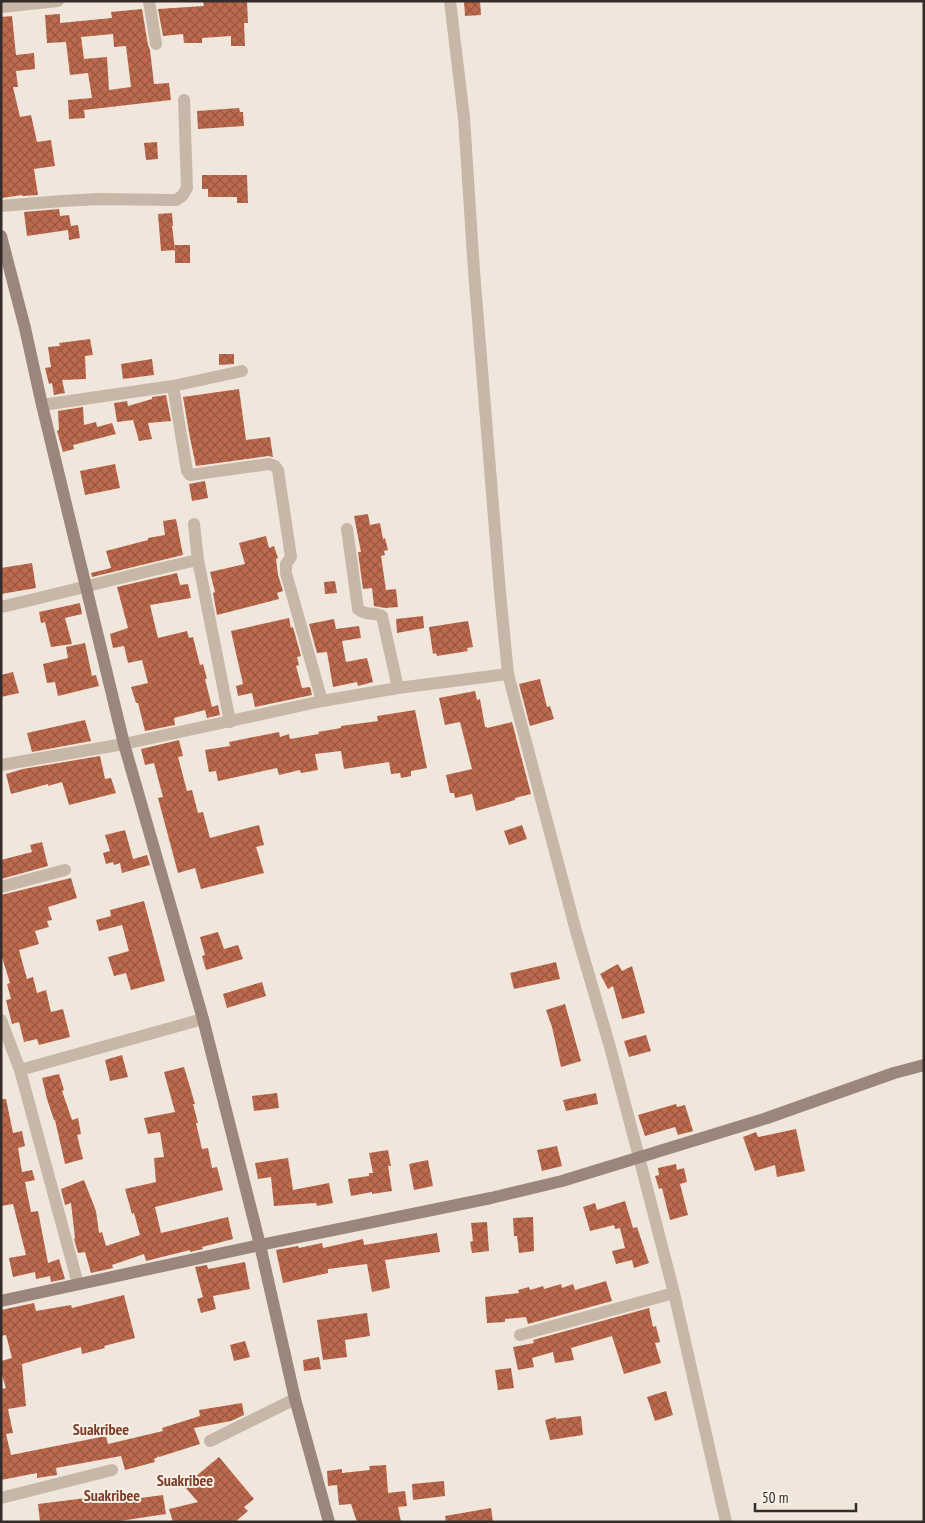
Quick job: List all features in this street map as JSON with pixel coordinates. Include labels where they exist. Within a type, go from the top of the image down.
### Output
[{"type":"street","points":[[1,7],[58,1]]},
{"type":"street","points":[[149,1],[156,44]]},
{"type":"street","points":[[450,1],[464,118],[475,281],[508,674],[576,932],[610,1047],[674,1293],[726,1522]]},
{"type":"street","points":[[1,206],[99,199],[176,200],[182,196],[187,188],[184,100]]},
{"type":"street","points":[[1,236],[25,328],[42,406],[124,744],[203,1019],[260,1245],[295,1399],[329,1522]]},
{"type":"street","points":[[42,406],[173,386],[242,371]]},
{"type":"street","points":[[173,386],[187,471],[190,475],[269,464],[275,466],[278,470],[291,557],[286,564],[286,574],[322,701]]},
{"type":"street","points":[[194,524],[198,560],[230,722]]},
{"type":"street","points":[[347,528],[358,609],[362,613],[380,614],[382,616],[398,688]]},
{"type":"street","points":[[1,607],[198,560]]},
{"type":"street","points":[[1,765],[124,744],[322,701],[398,688],[508,674]]},
{"type":"street","points":[[1,887],[65,870]]},
{"type":"street","points":[[20,1070],[203,1019]]},
{"type":"street","points":[[1,1020],[20,1070],[78,1284]]},
{"type":"street","points":[[1,1301],[260,1245],[491,1198],[562,1181],[767,1118],[894,1073],[924,1065]]},
{"type":"street","points":[[520,1335],[674,1293]]},
{"type":"street","points":[[210,1441],[295,1399]]},
{"type":"street","points":[[1,1498],[112,1470]]},
{"type":"building","points":[[247,1],[248,23],[244,23],[245,46],[231,46],[231,36],[202,38],[202,43],[184,43],[183,34],[163,36],[158,9],[204,6],[203,2]]},
{"type":"building","points":[[464,1],[480,1],[481,15],[465,16]]},
{"type":"building","points":[[142,9],[154,84],[169,83],[171,100],[84,110],[85,118],[69,119],[68,100],[92,98],[88,73],[70,75],[66,42],[47,43],[45,15],[60,14],[60,23],[112,18],[111,12]],"holes":[[[113,34],[114,47],[126,46],[131,87],[109,90],[107,57],[84,59],[81,37]]]},
{"type":"building","points":[[12,16],[16,55],[34,53],[35,69],[16,71],[18,87],[13,87],[20,117],[31,115],[37,142],[51,140],[55,166],[34,169],[38,195],[2,198],[1,17]]},
{"type":"building","points":[[239,108],[240,112],[243,112],[244,126],[198,129],[197,111]]},
{"type":"building","points":[[157,142],[158,159],[146,160],[144,143]]},
{"type":"building","points":[[202,175],[247,175],[248,203],[237,203],[237,197],[208,197],[208,189],[202,189]]},
{"type":"building","points":[[59,209],[60,216],[69,215],[71,226],[78,225],[80,238],[69,240],[68,230],[27,236],[24,212]]},
{"type":"building","points":[[172,213],[175,250],[161,251],[158,214]]},
{"type":"building","points":[[175,245],[190,245],[190,263],[175,263]]},
{"type":"building","points":[[90,339],[93,355],[85,356],[86,379],[62,380],[65,393],[54,395],[52,383],[49,384],[45,368],[51,367],[48,347],[60,346],[59,343]]},
{"type":"building","points":[[219,354],[234,354],[234,364],[219,365]]},
{"type":"building","points":[[152,359],[154,375],[123,379],[121,364]]},
{"type":"building","points":[[239,389],[246,440],[270,437],[273,457],[268,456],[196,466],[183,397]]},
{"type":"building","points":[[166,395],[171,421],[148,423],[152,439],[139,441],[133,420],[117,422],[114,403],[127,401],[128,406],[152,399],[152,397]]},
{"type":"building","points":[[83,407],[84,425],[96,422],[97,427],[112,423],[116,434],[73,445],[74,449],[63,452],[57,431],[59,430],[58,411]]},
{"type":"building","points":[[115,464],[120,488],[85,495],[80,471]]},
{"type":"building","points":[[205,481],[208,498],[192,501],[189,484]]},
{"type":"building","points":[[368,514],[370,525],[380,523],[383,539],[385,538],[388,550],[384,551],[385,555],[381,556],[386,590],[396,589],[398,607],[385,608],[374,606],[372,588],[363,589],[358,552],[361,552],[354,516]]},
{"type":"building","points":[[176,519],[183,555],[92,577],[91,573],[111,568],[106,551],[148,540],[148,538],[165,535],[163,521]]},
{"type":"building","points":[[266,536],[269,548],[274,546],[278,558],[276,559],[278,575],[283,591],[277,593],[279,599],[217,615],[213,593],[215,592],[210,572],[245,564],[239,543]]},
{"type":"building","points":[[32,563],[36,588],[1,594],[1,568]]},
{"type":"building","points":[[177,573],[180,585],[188,584],[191,598],[150,605],[158,638],[187,631],[189,638],[193,637],[200,665],[203,664],[212,707],[218,705],[220,715],[207,718],[205,710],[174,718],[175,725],[145,731],[138,703],[136,703],[131,687],[148,683],[142,660],[128,663],[124,646],[113,648],[110,634],[128,628],[117,587]]},
{"type":"building","points":[[335,581],[337,593],[325,594],[324,582]]},
{"type":"building","points":[[80,603],[82,614],[65,618],[72,644],[51,647],[45,622],[41,623],[39,612]]},
{"type":"building","points":[[423,616],[424,628],[397,633],[396,619]]},
{"type":"building","points":[[289,618],[301,656],[297,657],[299,665],[296,666],[302,688],[310,687],[312,695],[255,707],[252,693],[238,696],[236,686],[243,684],[231,631]]},
{"type":"building","points":[[334,619],[336,629],[359,626],[361,638],[342,641],[346,662],[367,658],[373,682],[358,686],[357,682],[333,687],[327,652],[317,653],[309,624]]},
{"type":"building","points":[[468,621],[473,647],[467,648],[468,651],[437,656],[436,653],[433,654],[429,627]]},
{"type":"building","points":[[85,643],[92,676],[96,675],[99,686],[58,696],[55,682],[47,683],[43,664],[68,658],[66,647]]},
{"type":"building","points":[[13,672],[19,693],[1,697],[1,675]]},
{"type":"building","points":[[540,679],[547,707],[550,706],[554,719],[530,726],[519,684]]},
{"type":"building","points":[[475,691],[477,700],[480,699],[485,727],[512,722],[531,794],[476,811],[472,794],[455,798],[454,793],[450,793],[446,775],[472,769],[460,722],[445,725],[439,698]]},
{"type":"building","points":[[415,710],[427,768],[411,771],[411,776],[401,778],[400,773],[391,774],[389,762],[344,769],[341,751],[315,754],[318,770],[301,773],[300,770],[279,775],[277,768],[218,781],[216,771],[209,772],[205,750],[230,746],[229,742],[279,732],[280,737],[289,734],[290,739],[319,734],[318,732],[341,728],[341,726],[378,721],[377,716]]},
{"type":"building","points":[[85,720],[91,741],[32,752],[27,733]]},
{"type":"building","points":[[179,740],[183,756],[178,757],[187,791],[192,790],[198,813],[203,812],[210,838],[259,825],[264,845],[256,847],[264,873],[201,889],[195,868],[178,873],[158,798],[163,797],[154,763],[145,765],[141,749]]},
{"type":"building","points":[[100,756],[105,779],[111,778],[116,793],[69,805],[62,782],[11,794],[6,774],[23,769]]},
{"type":"building","points":[[522,825],[527,839],[509,845],[504,831]]},
{"type":"building","points":[[125,830],[133,859],[147,855],[150,865],[122,873],[120,863],[114,865],[113,862],[106,864],[103,853],[110,851],[105,835]]},
{"type":"building","points":[[42,842],[48,866],[1,879],[1,860],[32,852],[30,845]]},
{"type":"building","points":[[71,878],[77,898],[48,907],[52,920],[47,921],[49,927],[35,931],[39,944],[19,950],[27,979],[33,977],[37,993],[46,990],[51,1012],[63,1009],[70,1037],[39,1045],[37,1039],[24,1042],[19,1022],[12,1024],[6,1000],[11,999],[7,984],[10,983],[1,954],[1,895]]},
{"type":"building","points":[[144,901],[165,981],[131,990],[126,973],[114,976],[108,957],[129,951],[122,925],[99,931],[96,920],[111,916],[110,910]]},
{"type":"building","points":[[218,932],[224,949],[238,945],[243,959],[206,970],[202,956],[205,955],[200,937]]},
{"type":"building","points":[[556,962],[560,979],[514,989],[510,973]]},
{"type":"building","points":[[618,964],[622,971],[632,966],[645,1013],[622,1019],[613,986],[608,989],[600,974]]},
{"type":"building","points":[[262,982],[266,996],[227,1008],[223,994]]},
{"type":"building","points":[[565,1004],[581,1061],[561,1067],[546,1010]]},
{"type":"building","points":[[646,1035],[651,1051],[629,1057],[624,1041]]},
{"type":"building","points":[[122,1055],[128,1077],[110,1081],[105,1060]]},
{"type":"building","points":[[184,1067],[195,1104],[193,1104],[202,1149],[208,1148],[212,1168],[217,1167],[223,1190],[155,1207],[161,1233],[228,1217],[233,1239],[202,1247],[203,1249],[190,1252],[190,1250],[146,1261],[144,1254],[112,1265],[113,1268],[91,1273],[85,1252],[78,1253],[74,1239],[71,1203],[65,1205],[61,1189],[84,1180],[96,1211],[99,1233],[102,1232],[106,1246],[140,1235],[125,1189],[156,1182],[154,1158],[164,1157],[160,1132],[148,1134],[144,1118],[175,1112],[164,1072]]},
{"type":"building","points":[[59,1074],[64,1090],[62,1091],[72,1120],[78,1118],[81,1134],[77,1135],[83,1159],[65,1164],[55,1120],[42,1078]]},
{"type":"building","points":[[277,1093],[279,1108],[254,1111],[252,1096]]},
{"type":"building","points":[[596,1093],[598,1104],[566,1111],[563,1100]]},
{"type":"building","points":[[1,1099],[6,1099],[13,1133],[22,1131],[25,1146],[18,1148],[22,1172],[32,1170],[35,1180],[25,1182],[31,1212],[38,1211],[48,1263],[59,1259],[65,1279],[51,1282],[50,1276],[36,1279],[35,1272],[13,1277],[9,1258],[26,1255],[13,1204],[1,1206]]},
{"type":"building","points":[[676,1104],[677,1107],[685,1105],[693,1131],[678,1135],[675,1127],[645,1136],[638,1115]]},
{"type":"building","points":[[796,1129],[805,1171],[777,1177],[775,1165],[755,1171],[743,1137],[756,1132],[758,1137]]},
{"type":"building","points":[[557,1146],[562,1166],[542,1171],[537,1150]]},
{"type":"building","points":[[388,1150],[391,1166],[388,1166],[392,1191],[351,1196],[348,1179],[369,1176],[369,1173],[373,1173],[369,1153]]},
{"type":"building","points":[[288,1158],[293,1190],[329,1183],[333,1203],[317,1206],[316,1203],[274,1206],[271,1177],[258,1179],[255,1163]]},
{"type":"building","points":[[428,1160],[433,1186],[414,1190],[409,1164]]},
{"type":"building","points":[[676,1164],[677,1170],[684,1168],[687,1182],[680,1184],[688,1215],[670,1220],[662,1188],[659,1189],[655,1176],[659,1175],[658,1168]]},
{"type":"building","points":[[625,1201],[633,1228],[637,1227],[649,1263],[634,1268],[632,1260],[616,1264],[612,1251],[625,1248],[620,1228],[615,1229],[614,1225],[590,1231],[583,1207],[595,1203],[597,1210]]},
{"type":"building","points":[[533,1217],[534,1251],[519,1253],[517,1236],[514,1236],[513,1218]]},
{"type":"building","points":[[487,1222],[489,1251],[472,1253],[470,1242],[473,1241],[471,1223]]},
{"type":"building","points":[[437,1233],[440,1252],[385,1260],[390,1288],[372,1292],[367,1264],[328,1269],[328,1273],[283,1283],[276,1250],[322,1243],[323,1248],[363,1239],[364,1245]]},
{"type":"building","points":[[245,1262],[250,1289],[213,1296],[216,1309],[201,1313],[197,1299],[203,1297],[195,1267],[207,1265],[208,1269]]},
{"type":"building","points":[[606,1281],[612,1301],[528,1324],[526,1317],[505,1319],[505,1322],[487,1323],[485,1297],[519,1293],[518,1290],[529,1287],[530,1290],[543,1286],[544,1289],[561,1284],[562,1288],[573,1284],[575,1290]]},
{"type":"building","points":[[124,1295],[135,1338],[82,1354],[81,1347],[22,1364],[26,1406],[8,1409],[13,1433],[6,1434],[11,1455],[106,1436],[108,1444],[163,1431],[162,1428],[200,1416],[199,1410],[242,1403],[244,1415],[231,1421],[194,1428],[200,1444],[159,1457],[157,1455],[158,1457],[154,1459],[155,1462],[125,1470],[121,1456],[56,1468],[57,1475],[37,1478],[37,1473],[1,1480],[1,1389],[6,1388],[1,1372],[1,1361],[12,1358],[6,1335],[1,1336],[1,1310],[34,1303],[36,1311],[71,1305],[72,1308]]},
{"type":"building","points":[[649,1308],[653,1327],[656,1326],[660,1342],[655,1343],[661,1363],[624,1374],[612,1336],[571,1348],[574,1360],[555,1363],[553,1352],[532,1358],[534,1367],[518,1370],[513,1347],[534,1343],[533,1340]]},
{"type":"building","points":[[367,1313],[370,1336],[345,1340],[347,1357],[323,1360],[317,1320]]},
{"type":"building","points":[[245,1341],[250,1357],[234,1361],[230,1345]]},
{"type":"building","points":[[319,1357],[321,1369],[304,1371],[303,1360]]},
{"type":"building","points":[[511,1368],[514,1388],[498,1390],[495,1370]]},
{"type":"building","points":[[666,1391],[673,1415],[655,1421],[647,1397]]},
{"type":"building","points":[[581,1416],[583,1435],[550,1440],[545,1420],[556,1417],[556,1419]]},
{"type":"building","points":[[219,1457],[254,1499],[244,1507],[248,1511],[235,1522],[173,1522],[169,1509],[198,1502],[184,1486]]},
{"type":"building","points":[[386,1465],[388,1493],[405,1491],[407,1506],[398,1507],[401,1522],[357,1522],[351,1504],[339,1505],[337,1485],[328,1486],[327,1471],[342,1469],[342,1473],[370,1470],[369,1466]]},
{"type":"building","points":[[444,1481],[445,1496],[413,1500],[412,1484]]},
{"type":"building","points":[[110,1495],[111,1502],[163,1495],[166,1514],[113,1522],[40,1522],[38,1504]]},
{"type":"building","points":[[491,1508],[493,1522],[446,1522],[445,1516]]},
{"type":"district","name":"Suakribee","points":[[101,1429]]},
{"type":"district","name":"Suakribee","points":[[185,1480]]},
{"type":"district","name":"Suakribee","points":[[112,1495]]}]
